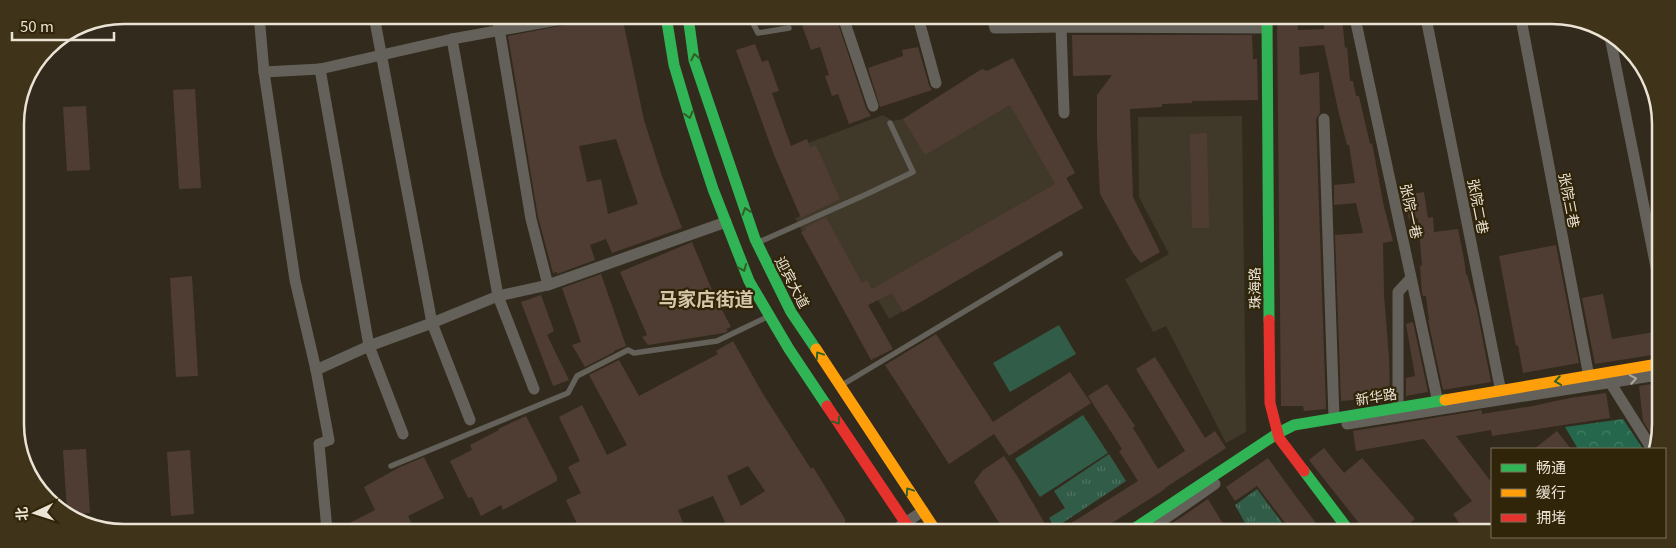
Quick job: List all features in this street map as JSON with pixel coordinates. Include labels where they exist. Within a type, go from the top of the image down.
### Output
[{"type":"main road","points":[[667,24],[674,65],[713,189],[749,281],[768,317],[805,375],[906,524]]},
{"type":"main road","name":"迎宾大道","points":[[689,24],[694,60],[716,128],[766,264],[791,312],[931,524]]},
{"type":"main road","name":"珠海路","points":[[1264,24],[1270,403],[1278,437],[1344,524]]},
{"type":"main road","name":"新华路","points":[[1142,524],[1294,425],[1398,408],[1441,405],[1590,381],[1652,366]]},
{"type":"street","points":[[260,24],[264,72],[295,280],[316,370],[329,440],[319,444],[326,524]]},
{"type":"street","points":[[375,24],[432,324],[470,420]]},
{"type":"street","points":[[499,24],[530,219],[548,285]]},
{"type":"street","points":[[264,72],[320,69],[452,39],[534,24]]},
{"type":"street","points":[[844,24],[873,106]]},
{"type":"street","points":[[920,24],[936,84]]},
{"type":"street","points":[[994,24],[995,28],[1213,24]]},
{"type":"street","name":"张院一巷","points":[[1356,24],[1411,278],[1441,405]]},
{"type":"street","name":"张院一巷","points":[[1360,24],[1441,405]]},
{"type":"street","name":"张院二巷","points":[[1427,24],[1504,395]]},
{"type":"street","name":"张院二巷","points":[[1432,24],[1504,395]]},
{"type":"street","name":"张院三巷","points":[[1522,24],[1590,381]]},
{"type":"street","points":[[1061,27],[1064,113]]},
{"type":"street","points":[[452,39],[498,296],[534,389]]},
{"type":"street","points":[[1611,44],[1652,247]]},
{"type":"street","points":[[320,69],[369,346],[403,434]]},
{"type":"street","points":[[1324,120],[1334,418]]},
{"type":"street","points":[[316,370],[369,346],[432,324],[498,296],[548,285],[726,222]]},
{"type":"street","points":[[1398,408],[1398,292],[1411,278]]},
{"type":"street","name":"新华路","points":[[1608,378],[1652,375]]},
{"type":"street","points":[[1608,378],[1650,445]]},
{"type":"street","name":"新华路","points":[[1157,524],[1278,437],[1294,432],[1441,405]]},
{"type":"street","name":"珠海路","points":[[1278,437],[1339,524]]},
{"type":"street","points":[[911,524],[923,511]]},
{"type":"lane","points":[[754,24],[758,33],[789,28]]},
{"type":"lane","points":[[757,243],[913,172],[890,124]]},
{"type":"lane","points":[[840,386],[1060,254]]},
{"type":"lane","points":[[391,466],[568,393],[577,376],[628,350],[634,353],[717,341],[768,317]]},
{"type":"shaded area","points":[[1013,58],[1075,173],[1066,178],[1083,208],[889,319],[878,300],[864,307],[851,283],[834,293],[795,218],[801,216],[816,145],[810,147],[808,143],[883,115],[893,121],[903,119],[982,69],[987,71]]},
{"type":"shaded area","points":[[1242,116],[1246,432],[1226,443],[1166,326],[1153,332],[1125,279],[1169,254],[1139,197],[1138,117]]},
{"type":"green space","points":[[1059,325],[1076,354],[1010,392],[993,363]]},
{"type":"green space","points":[[1083,415],[1108,453],[1040,497],[1015,459]]},
{"type":"green space","points":[[1623,419],[1642,448],[1577,448],[1565,427]]},
{"type":"green space","points":[[1109,454],[1126,481],[1061,524],[1053,524],[1049,518],[1065,508],[1054,491]]},
{"type":"green space","points":[[1257,489],[1283,524],[1246,524],[1235,505]]},
{"type":"building","points":[[570,24],[624,24],[644,120],[662,176],[682,228],[612,253],[606,239],[590,245],[595,260],[557,274],[557,272],[553,273],[538,217],[508,36]],"holes":[[[616,139],[638,204],[608,214],[601,179],[587,182],[579,146]]]},
{"type":"building","points":[[802,24],[838,24],[866,108],[871,116],[849,124],[838,94],[832,96],[825,76],[829,75],[820,47],[811,50]]},
{"type":"building","points":[[1277,24],[1298,24],[1298,30],[1324,29],[1324,24],[1343,24],[1350,81],[1353,81],[1356,96],[1359,96],[1370,144],[1372,143],[1384,207],[1393,241],[1383,243],[1390,397],[1341,401],[1335,235],[1363,233],[1356,203],[1334,205],[1334,185],[1355,183],[1349,145],[1347,145],[1339,114],[1324,45],[1299,47],[1300,75],[1319,72],[1320,113],[1316,119],[1326,409],[1304,411],[1303,406],[1281,406]]},
{"type":"building","points":[[1072,35],[1252,35],[1253,59],[1257,59],[1258,100],[1192,101],[1192,103],[1162,104],[1162,107],[1130,109],[1133,197],[1160,252],[1141,263],[1133,253],[1100,194],[1097,95],[1112,75],[1073,76]]},
{"type":"building","points":[[755,44],[762,62],[768,60],[779,91],[772,93],[791,146],[807,139],[810,147],[816,145],[840,199],[801,218],[774,155],[736,50]]},
{"type":"building","points":[[918,47],[932,90],[880,107],[868,68],[903,56],[902,50]]},
{"type":"building","points":[[1013,58],[1075,173],[1066,178],[1083,208],[903,312],[892,293],[868,305],[893,349],[871,360],[801,232],[806,230],[805,227],[826,217],[862,283],[867,280],[872,289],[1055,184],[1010,105],[925,155],[903,119],[982,69],[987,71]]},
{"type":"building","points":[[195,89],[201,188],[179,189],[173,90]]},
{"type":"building","points":[[86,106],[90,170],[67,171],[63,107]]},
{"type":"building","points":[[1207,133],[1209,228],[1192,228],[1190,134]]},
{"type":"building","points":[[1424,192],[1428,218],[1433,217],[1434,232],[1458,229],[1466,275],[1477,310],[1491,382],[1443,390],[1428,320],[1426,296],[1422,294],[1420,266],[1422,265],[1418,218],[1409,219],[1404,195]]},
{"type":"building","points":[[692,242],[714,295],[731,327],[726,329],[728,331],[724,333],[648,345],[642,337],[647,335],[620,272]]},
{"type":"building","points":[[1556,245],[1579,363],[1523,373],[1499,256]]},
{"type":"building","points":[[601,274],[626,346],[585,367],[572,345],[581,342],[562,288]]},
{"type":"building","points":[[192,276],[198,376],[176,377],[170,278]]},
{"type":"building","points":[[1603,294],[1612,339],[1652,332],[1652,355],[1595,364],[1582,298]]},
{"type":"building","points":[[541,295],[554,331],[547,335],[569,380],[553,386],[521,302]]},
{"type":"building","points":[[1413,322],[1428,392],[1406,396],[1406,378],[1415,376],[1406,324]]},
{"type":"building","points":[[936,334],[993,422],[1070,372],[1091,403],[1009,456],[994,434],[949,464],[885,365]]},
{"type":"building","points":[[733,341],[763,394],[811,469],[813,467],[845,519],[845,524],[726,524],[713,496],[678,510],[683,524],[577,524],[566,500],[581,493],[568,467],[580,461],[559,417],[582,405],[607,455],[627,445],[589,375],[619,360],[639,396],[718,354],[716,351]],"holes":[[[748,466],[765,491],[741,506],[727,476]]]},
{"type":"building","points":[[1155,357],[1205,438],[1215,431],[1226,448],[1110,524],[1070,524],[1138,481],[1119,451],[1122,449],[1088,396],[1107,384],[1135,426],[1133,428],[1158,469],[1185,451],[1136,369]]},
{"type":"building","points":[[1652,384],[1651,434],[1643,421],[1639,386]]},
{"type":"building","points":[[1606,393],[1610,418],[1492,436],[1491,430],[1456,436],[1491,482],[1491,524],[1460,524],[1453,514],[1472,501],[1424,439],[1356,451],[1353,431],[1482,410],[1482,414]]},
{"type":"building","points":[[526,416],[557,477],[557,481],[503,510],[501,505],[481,516],[472,497],[468,498],[450,461],[472,450],[470,445]]},
{"type":"building","points":[[1557,431],[1570,448],[1535,448]]},
{"type":"building","points":[[1324,448],[1344,473],[1362,458],[1415,519],[1409,524],[1360,524],[1309,460]]},
{"type":"building","points":[[86,449],[90,513],[79,514],[67,506],[63,450]]},
{"type":"building","points":[[190,450],[194,514],[171,516],[167,452]]},
{"type":"building","points":[[1004,456],[1045,524],[1000,524],[974,482],[983,470]]},
{"type":"building","points":[[424,457],[444,498],[408,516],[412,524],[348,524],[375,510],[364,487],[400,467]]},
{"type":"building","points":[[1268,458],[1317,524],[1286,524],[1257,486],[1235,501],[1226,487]]},
{"type":"building","points":[[1208,499],[1223,524],[1171,524]]},
{"type":"traffic: fast","points":[[667,24],[674,65],[691,122],[713,189],[749,281],[789,349],[827,406]]},
{"type":"traffic: fast","points":[[689,24],[694,60],[755,239],[791,312],[816,349]]},
{"type":"traffic: fast","points":[[1267,24],[1269,320]]},
{"type":"traffic: fast","points":[[1141,524],[1278,433],[1294,425],[1445,400]]},
{"type":"traffic: fast","points":[[1304,471],[1344,524]]},
{"type":"traffic: slow","points":[[816,349],[931,524]]},
{"type":"traffic: slow","points":[[1445,400],[1652,365]]},
{"type":"traffic: jam","points":[[1269,320],[1270,403],[1279,438],[1304,471]]},
{"type":"traffic: jam","points":[[827,406],[906,524]]},
{"type":"district","name":"马家店街道","points":[[706,297]]}]
